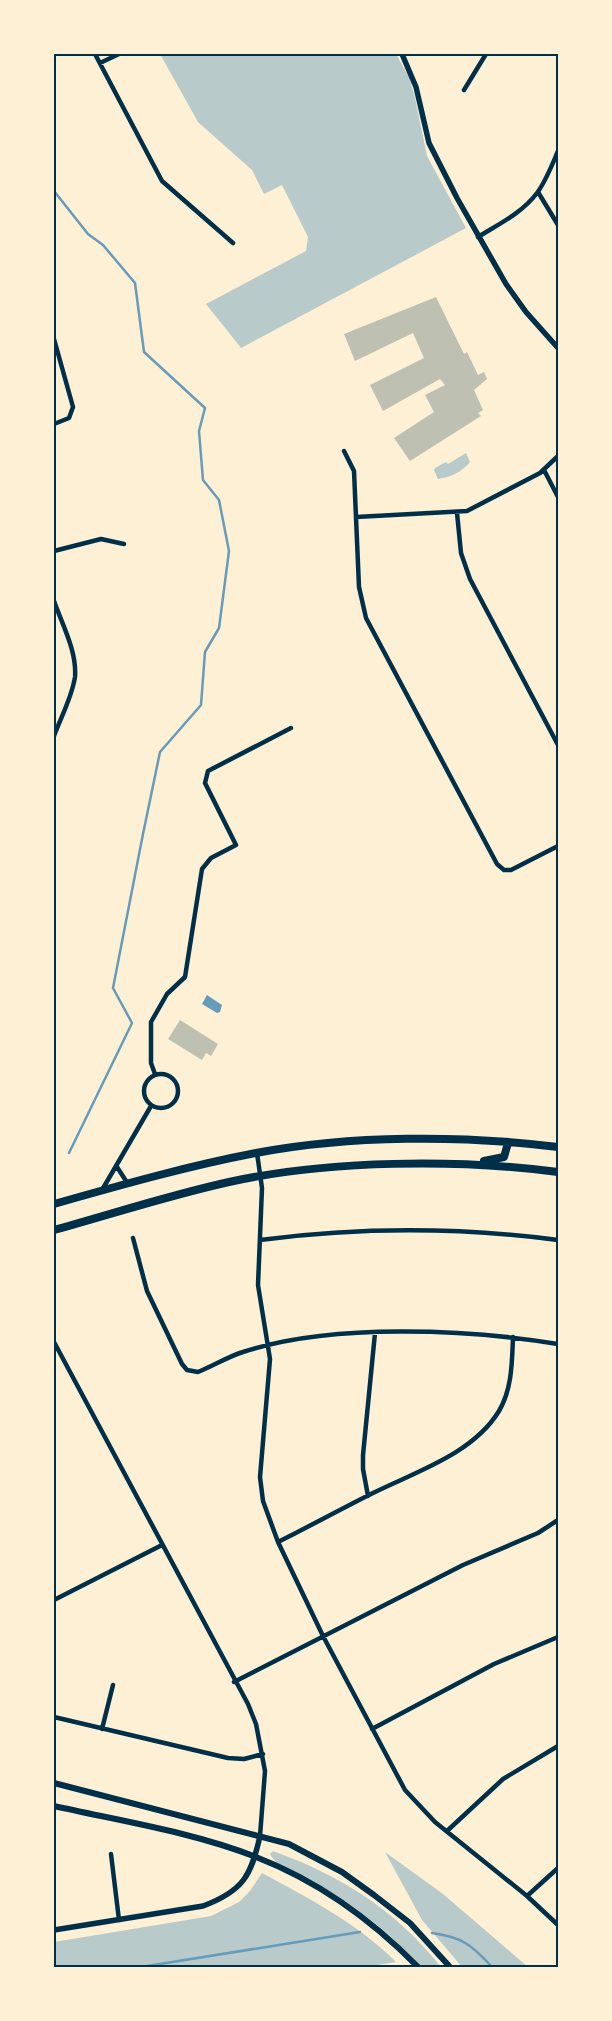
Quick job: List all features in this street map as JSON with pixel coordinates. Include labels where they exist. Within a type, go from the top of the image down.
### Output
[{"type":"main road","points":[[54,1204],[186,1168],[257,1153],[358,1142],[406,1139],[508,1143],[558,1148]]},
{"type":"main road","points":[[445,1164],[453,1161],[496,1161],[504,1157],[508,1143]]},
{"type":"main road","points":[[54,1230],[228,1182],[260,1176],[357,1167],[445,1164],[473,1164],[558,1172]]},
{"type":"main road","points":[[54,1783],[289,1844],[362,1886],[410,1923],[450,1967]]},
{"type":"main road","points":[[54,1806],[201,1840],[255,1856],[290,1872],[360,1916],[402,1950],[418,1967]]},
{"type":"street","points":[[95,54],[162,181],[233,243]]},
{"type":"street","points":[[100,63],[118,54]]},
{"type":"street","points":[[402,54],[416,87],[429,143],[478,237],[506,284],[526,312],[558,348]]},
{"type":"street","points":[[464,90],[486,54]]},
{"type":"street","points":[[478,237],[510,218],[538,192],[558,152]]},
{"type":"street","points":[[538,192],[558,225]]},
{"type":"street","points":[[54,339],[73,407],[68,418],[54,424]]},
{"type":"street","points":[[344,451],[354,471],[359,587],[368,623],[497,864],[504,870],[514,869],[558,846]]},
{"type":"street","points":[[356,518],[457,513],[471,509],[544,470],[558,456]]},
{"type":"street","points":[[544,470],[558,497]]},
{"type":"street","points":[[457,513],[460,546],[467,571],[558,745]]},
{"type":"street","points":[[54,551],[100,539],[124,544]]},
{"type":"street","points":[[54,601],[68,641],[75,675],[69,699],[54,736]]},
{"type":"street","points":[[155,1074],[151,1063],[151,1022],[167,994],[185,977],[202,868],[211,858],[236,845],[205,784],[208,771],[291,728]]},
{"type":"street","points":[[161,1073],[172,1078],[176,1082],[178,1094],[176,1099],[168,1107],[152,1106],[144,1097],[146,1081],[155,1074],[161,1073]]},
{"type":"street","points":[[101,1191],[152,1106]]},
{"type":"street","points":[[257,1153],[260,1176],[258,1285],[269,1345],[270,1376],[260,1477],[263,1501],[278,1542],[323,1636],[405,1790],[419,1807],[527,1896],[558,1925]]},
{"type":"street","points":[[117,1167],[128,1184]]},
{"type":"street","points":[[260,1240],[387,1229],[453,1229],[558,1240]]},
{"type":"street","points":[[133,1238],[147,1290],[177,1356],[187,1370],[198,1372],[238,1354],[269,1345],[342,1334],[455,1333],[513,1337],[558,1344]]},
{"type":"street","points":[[368,1496],[363,1469],[363,1455],[375,1334]]},
{"type":"street","points":[[278,1542],[447,1456],[479,1435],[492,1421],[502,1404],[509,1386],[513,1337]]},
{"type":"street","points":[[54,1342],[234,1682],[248,1704],[256,1724],[263,1754],[265,1794],[260,1821],[260,1836],[251,1870],[239,1887],[220,1900],[203,1906],[54,1930]]},
{"type":"street","points":[[234,1682],[463,1565],[538,1533],[558,1520]]},
{"type":"street","points":[[54,1600],[162,1545]]},
{"type":"street","points":[[372,1729],[494,1664],[558,1637]]},
{"type":"street","points":[[102,1729],[113,1685]]},
{"type":"street","points":[[54,1717],[228,1758],[244,1759],[263,1754]]},
{"type":"street","points":[[447,1831],[503,1779],[558,1746]]},
{"type":"street","points":[[110,1854],[119,1920]]},
{"type":"street","points":[[527,1896],[558,1868]]},
{"type":"shaded area","points":[[160,54],[396,54],[409,77],[427,156],[466,228],[241,348],[206,304],[306,251],[308,237],[282,185],[264,194],[252,170],[198,122]]},
{"type":"shaded area","points":[[466,453],[470,462],[467,466],[456,474],[438,479],[435,468],[446,462],[448,464]]},
{"type":"shaded area","points":[[273,1851],[321,1871],[366,1897],[406,1929],[441,1967],[421,1967],[395,1940],[352,1906],[321,1886],[276,1862],[270,1854]]},
{"type":"shaded area","points":[[385,1852],[443,1894],[528,1967],[462,1967],[422,1920]]},
{"type":"shaded area","points":[[262,1873],[315,1902],[349,1924],[365,1935],[396,1962],[365,1967],[54,1967],[54,1942],[211,1916],[239,1902],[250,1891]]},
{"type":"water","points":[[207,995],[222,1005],[220,1012],[217,1013],[202,1004]]},
{"type":"building","points":[[436,297],[464,354],[467,352],[478,375],[484,372],[487,379],[474,390],[483,410],[478,413],[481,416],[410,461],[394,438],[434,412],[425,395],[445,385],[440,379],[383,411],[370,385],[424,358],[413,333],[355,361],[344,334]]},
{"type":"building","points":[[180,1020],[218,1044],[211,1056],[206,1053],[202,1060],[168,1039]]},
{"type":"waterway","points":[[54,191],[88,234],[103,245],[135,283],[144,352],[205,408],[199,431],[203,480],[219,500],[229,551],[219,628],[205,652],[201,705],[160,752],[143,834],[113,988],[132,1023],[69,1153]]},
{"type":"waterway","points":[[141,1967],[360,1932]]},
{"type":"waterway","points":[[432,1933],[451,1937],[466,1943],[492,1967]]}]
